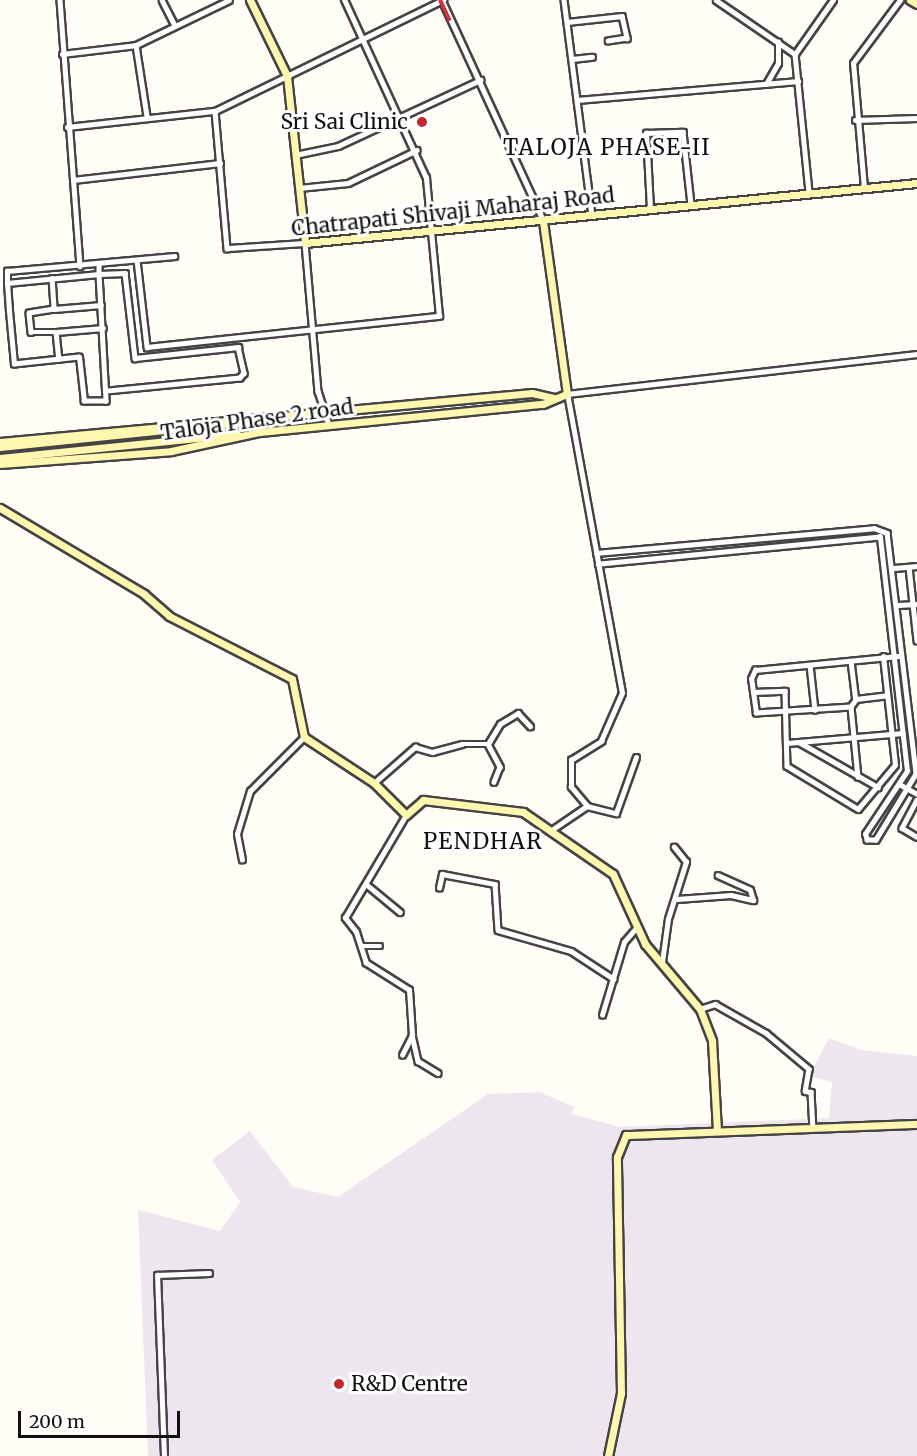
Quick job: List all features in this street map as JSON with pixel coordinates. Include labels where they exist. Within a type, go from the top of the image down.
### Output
[{"type":"street","points":[[60,0],[67,127],[81,266]]},
{"type":"street","points":[[162,0],[174,24]]},
{"type":"street","points":[[62,54],[136,45],[174,24],[229,0]]},
{"type":"street","points":[[250,0],[287,76],[318,391],[327,412],[328,424]]},
{"type":"street","points":[[137,260],[147,347],[439,316],[431,230],[417,150],[344,0]]},
{"type":"street","points":[[67,127],[147,116],[215,111],[443,0],[543,220],[567,393],[622,693],[601,741],[571,759],[572,788],[587,806],[616,813],[636,757]]},
{"type":"street","points":[[564,0],[592,215]]},
{"type":"street","points":[[716,0],[795,54]]},
{"type":"street","points":[[725,6],[730,0]]},
{"type":"street","points":[[809,193],[795,54],[833,0]]},
{"type":"street","points":[[864,188],[855,120],[853,63],[900,0]]},
{"type":"street","points":[[910,0],[917,4]]},
{"type":"street","points":[[567,22],[622,16],[627,38],[608,41]]},
{"type":"street","points":[[766,84],[778,63],[778,42]]},
{"type":"street","points":[[136,45],[147,116]]},
{"type":"street","points":[[572,59],[592,57]]},
{"type":"street","points":[[296,155],[339,146],[480,80]]},
{"type":"street","points":[[577,100],[798,81]]},
{"type":"street","points":[[73,180],[220,163],[215,111]]},
{"type":"street","points":[[855,120],[917,117]]},
{"type":"street","points":[[650,209],[646,133],[683,132],[691,205]]},
{"type":"street","points":[[299,188],[348,183],[417,150]]},
{"type":"street","name":"Chatrapati Shivaji Maharaj Road","points":[[220,163],[227,248],[305,243],[917,183]]},
{"type":"street","points":[[99,264],[107,391],[106,400],[84,402],[79,358],[14,364],[6,283],[7,271],[174,256]]},
{"type":"street","points":[[6,283],[126,273],[135,358],[239,348],[243,377],[107,391]]},
{"type":"street","points":[[52,278],[54,309]]},
{"type":"street","points":[[101,306],[28,313],[31,332],[103,327]]},
{"type":"street","points":[[56,332],[59,359]]},
{"type":"street","points":[[219,340],[219,349]]},
{"type":"street","points":[[172,345],[174,355]]},
{"type":"street","points":[[567,393],[917,354]]},
{"type":"street","name":"Taloja Phase 2 road","points":[[0,442],[220,418],[259,420],[542,392],[553,398]]},
{"type":"street","name":"Taloja Phase 2 road","points":[[0,464],[171,451],[260,432],[543,404],[567,393]]},
{"type":"street","points":[[0,447],[259,420]]},
{"type":"street","points":[[0,458],[260,432]]},
{"type":"street","points":[[0,508],[152,599],[159,608],[292,679],[304,737],[374,783],[406,815]]},
{"type":"street","points":[[596,553],[884,530]]},
{"type":"street","points":[[884,530],[891,539],[916,774],[909,790],[874,842],[867,840],[865,834],[901,785],[907,771],[880,537],[884,530]]},
{"type":"street","points":[[598,564],[880,537]]},
{"type":"street","points":[[894,568],[917,566]]},
{"type":"street","points":[[909,567],[917,641]]},
{"type":"street","points":[[898,605],[914,604]]},
{"type":"street","points":[[851,706],[757,715],[753,692],[755,670],[903,655]]},
{"type":"street","points":[[753,692],[785,691],[790,768],[855,809],[878,787],[895,765],[884,657]]},
{"type":"street","points":[[851,661],[856,699],[851,706],[858,777]]},
{"type":"street","points":[[810,665],[815,710]]},
{"type":"street","points":[[856,699],[887,695]]},
{"type":"street","points":[[488,744],[500,724],[518,713],[530,726]]},
{"type":"street","points":[[787,743],[903,733]]},
{"type":"street","points":[[242,860],[237,834],[250,791],[304,737]]},
{"type":"street","points":[[799,742],[878,787]]},
{"type":"street","points":[[374,783],[415,747],[432,752],[446,745],[488,744]]},
{"type":"street","points":[[488,744],[500,767],[494,782]]},
{"type":"street","points":[[901,785],[917,794]]},
{"type":"street","points":[[438,1073],[418,1061],[412,1035],[409,990],[369,967],[362,946],[345,918],[406,815],[423,800],[523,812],[553,829],[613,874],[636,928],[700,1009],[712,1041],[717,1131]]},
{"type":"street","points":[[917,800],[902,828],[917,837]]},
{"type":"street","points":[[553,829],[587,806]]},
{"type":"street","points":[[874,820],[884,827]]},
{"type":"street","points":[[662,962],[686,862],[674,847]]},
{"type":"street","points":[[439,888],[442,874],[495,884],[498,930],[571,951],[614,979]]},
{"type":"street","points":[[676,899],[731,895],[753,900],[750,890],[718,876]]},
{"type":"street","points":[[366,884],[400,912]]},
{"type":"street","points":[[602,1015],[624,942],[636,928]]},
{"type":"street","points":[[362,946],[380,946]]},
{"type":"street","points":[[700,1009],[716,1004],[766,1033],[809,1069],[805,1090],[811,1092],[813,1127]]},
{"type":"street","points":[[402,1055],[412,1035]]},
{"type":"street","points":[[608,1456],[621,1393],[620,1143],[639,1132],[917,1124]]},
{"type":"street","points":[[164,1456],[157,1275],[208,1273]]},
{"type":"shaded area","points":[[829,1038],[862,1050],[917,1056],[917,1456],[148,1456],[138,1210],[220,1231],[240,1202],[212,1160],[250,1131],[293,1187],[338,1197],[488,1094],[540,1092],[574,1107],[571,1114],[620,1127],[829,1118],[832,1082],[809,1076]]},
{"type":"railway","points":[[440,0],[450,21]]},
{"type":"place","name":"Sri Sai Clinic","points":[[422,122]]},
{"type":"place","name":"R&D Centre","points":[[339,1384]]},
{"type":"district","name":"TALOJA PHASE-II","points":[[607,148]]},
{"type":"district","name":"PENDHAR","points":[[483,842]]}]
